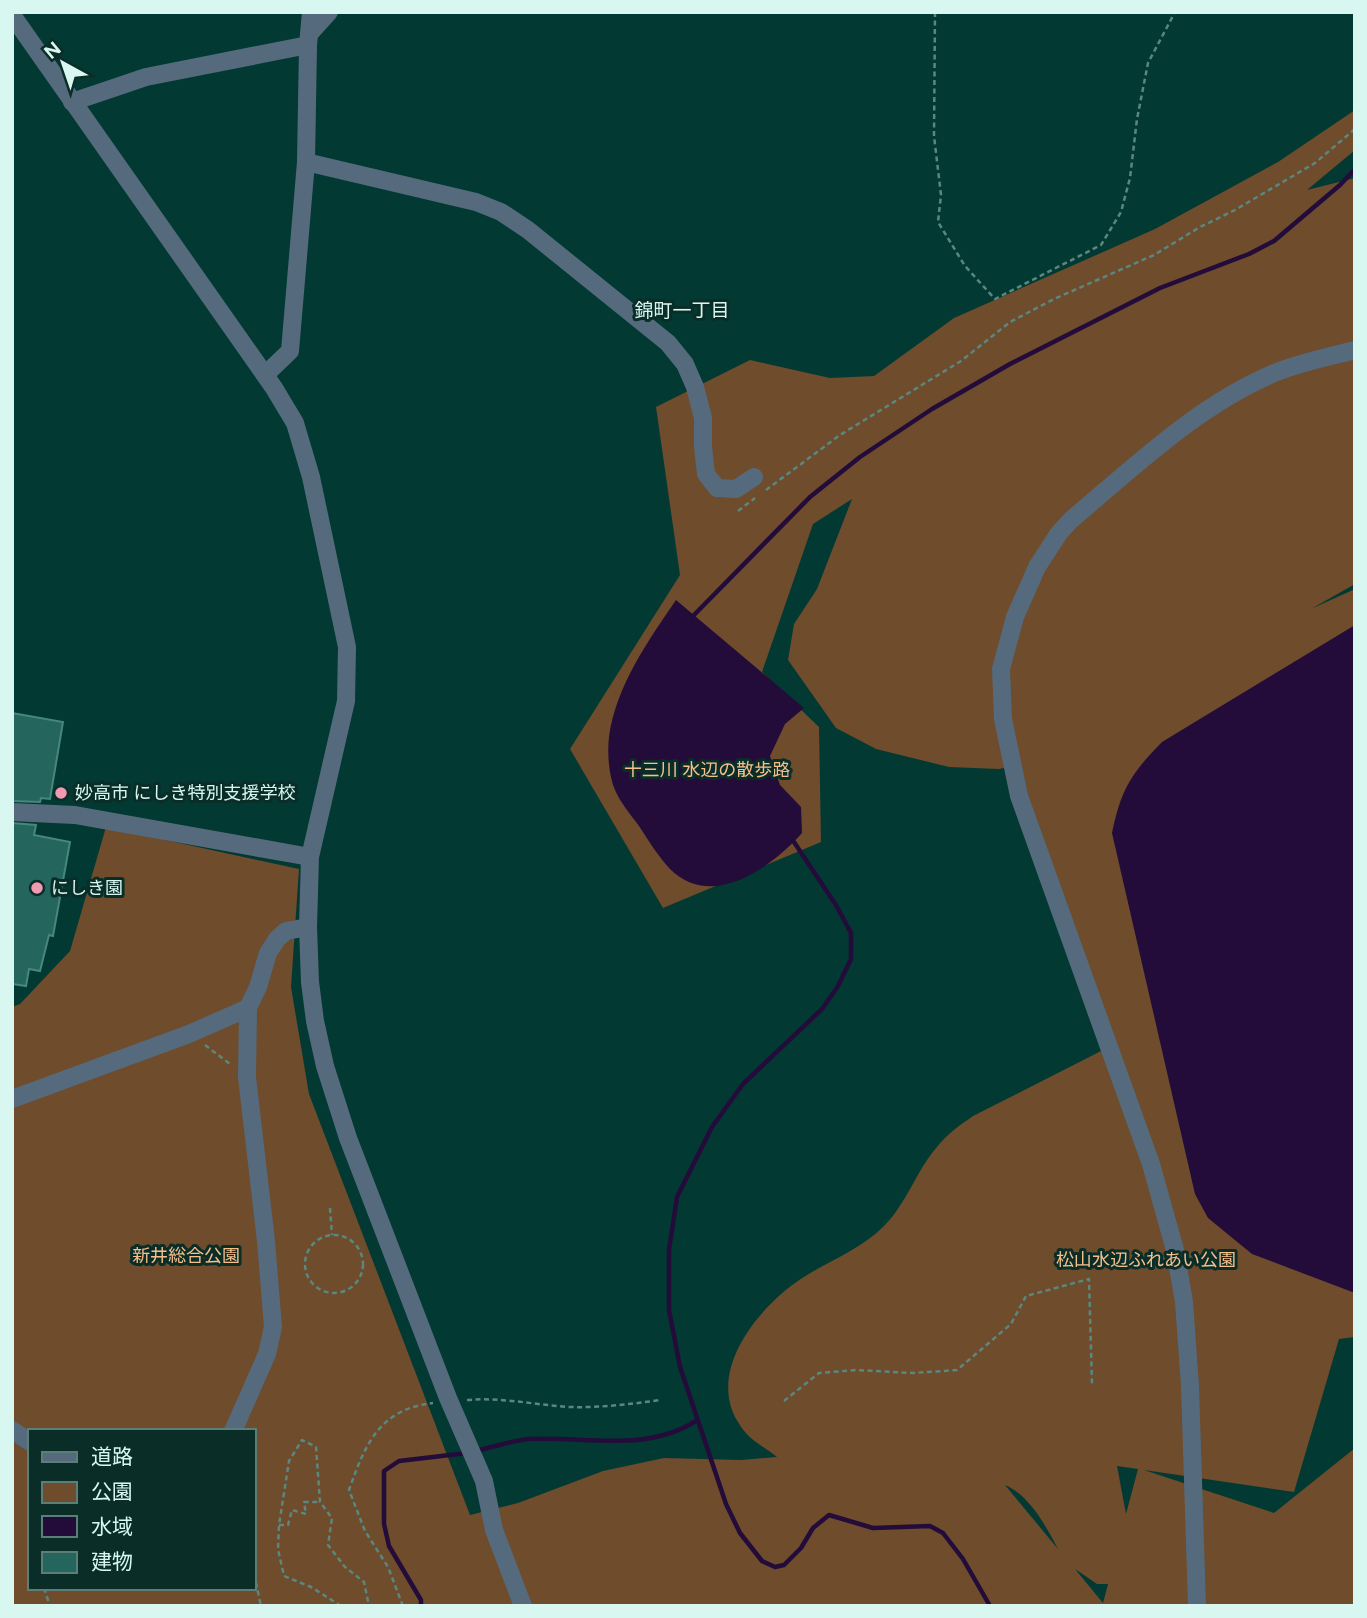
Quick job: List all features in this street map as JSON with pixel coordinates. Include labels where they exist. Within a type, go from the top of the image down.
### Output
[{"type":"street","points":[[265,375],[290,351],[306,162],[311,12]]},
{"type":"street","points":[[72,102],[146,77],[309,39],[329,12]]},
{"type":"street","points":[[12,15],[265,375],[295,423],[312,477],[347,647],[346,701],[310,857],[308,927],[315,1021],[348,1138],[448,1398],[484,1480],[494,1530],[523,1606]]},
{"type":"street","points":[[306,162],[477,202],[501,212],[528,230],[668,343],[685,364],[695,387],[703,418],[706,474],[717,488],[736,489],[754,477]]},
{"type":"street","points":[[1197,1606],[1184,1302],[1175,1250],[1151,1164],[1019,796],[1003,719],[1001,669],[1015,617],[1037,567],[1059,533],[1071,520],[1223,399],[1277,372],[1306,362],[1355,351]]},
{"type":"street","points":[[12,812],[75,815],[310,857]]},
{"type":"street","points":[[234,1429],[267,1354],[273,1327],[247,1077],[248,1009],[268,953],[276,939],[286,931],[308,927]]},
{"type":"street","points":[[12,1099],[189,1034],[248,1009]]},
{"type":"street","points":[[12,1430],[28,1441]]},
{"type":"path","points":[[935,12],[934,136],[941,195],[938,222],[965,266],[995,299],[1101,245],[1121,212],[1130,178],[1137,119],[1148,63],[1175,12]]},
{"type":"path","points":[[738,511],[840,435],[961,361],[1010,322],[1054,299],[1154,255],[1200,227],[1236,210],[1315,163],[1355,130]]},
{"type":"path","points":[[189,1034],[247,1077]]},
{"type":"path","points":[[330,1208],[332,1236]]},
{"type":"path","points":[[325,1236],[332,1236],[344,1236],[352,1241],[362,1256],[361,1275],[356,1283],[340,1293],[321,1290],[313,1284],[305,1267],[309,1248],[325,1236]]},
{"type":"path","points":[[784,1401],[819,1373],[856,1370],[913,1373],[957,1370],[1011,1324],[1026,1296],[1089,1279],[1092,1385]]},
{"type":"path","points":[[341,1606],[311,1587],[284,1577],[278,1549],[279,1525],[289,1461],[302,1440],[316,1447],[320,1502],[332,1518],[328,1545],[345,1567],[364,1582],[369,1606]]},
{"type":"path","points":[[279,1525],[288,1525],[292,1510],[306,1514],[304,1502],[320,1502]]},
{"type":"path","points":[[256,1583],[261,1606]]},
{"type":"green space","points":[[1355,110],[1355,150],[1307,190],[1355,178],[1355,584],[1311,609],[1355,589],[1355,1337],[1339,1339],[1294,1492],[1144,1470],[1274,1513],[1355,1448],[1355,1606],[12,1606],[12,1007],[20,1004],[70,951],[106,827],[299,869],[291,987],[309,1094],[470,1515],[518,1503],[603,1471],[664,1458],[741,1460],[777,1457],[747,1434],[738,1422],[730,1403],[728,1383],[732,1363],[752,1326],[780,1295],[795,1283],[863,1243],[884,1226],[899,1207],[930,1156],[959,1126],[973,1116],[1109,1047],[1013,766],[999,769],[949,767],[876,749],[836,728],[788,660],[794,624],[817,589],[852,499],[813,524],[762,672],[819,727],[821,842],[663,908],[570,749],[680,575],[656,407],[750,360],[830,378],[874,376],[954,318],[1155,229],[1278,162]],"holes":[[[1117,1466],[1138,1469],[1126,1514]],[[1005,1485],[1029,1504],[1058,1549]],[[1075,1569],[1097,1584],[1108,1584],[1103,1603]]]},
{"type":"water","points":[[676,600],[804,708],[785,724],[770,756],[780,785],[801,807],[802,833],[775,859],[740,880],[722,885],[704,886],[686,881],[670,869],[620,799],[610,771],[609,737],[618,700],[635,665]]},
{"type":"water","points":[[1355,625],[1355,1293],[1252,1254],[1208,1218],[1195,1194],[1112,833],[1119,805],[1129,783],[1162,742]]},
{"type":"building","points":[[12,713],[63,722],[50,799],[41,798],[40,802],[12,801]]},
{"type":"building","name":"にしき園","points":[[12,823],[36,825],[34,835],[70,842],[53,936],[49,935],[40,971],[29,969],[26,986],[12,984]]},
{"type":"waterway","points":[[694,615],[810,497],[860,457],[932,409],[1010,364],[1160,288],[1249,254],[1274,241],[1355,169]]},
{"type":"waterway","points":[[794,842],[836,905],[851,933],[851,959],[838,986],[822,1009],[743,1084],[712,1127],[677,1197],[669,1250],[669,1310],[680,1367],[726,1504],[740,1533],[762,1561],[775,1567],[784,1565],[801,1548],[813,1528],[829,1515],[873,1528],[930,1526],[943,1533],[963,1559],[990,1606]]},
{"type":"waterway","points":[[476,1451],[528,1439],[635,1440],[676,1431],[696,1421]]},
{"type":"waterway","points":[[421,1606],[421,1600],[389,1546],[384,1524],[384,1471],[399,1461],[467,1453]]},
{"type":"place","name":"妙高市 にしき特別支援学校","points":[[61,793]]},
{"type":"place","name":"にしき園","points":[[37,888]]},
{"type":"district","name":"錦町一丁目","points":[[682,310]]},
{"type":"park label","name":"十三川 水辺の散歩路","points":[[707,770]]},
{"type":"park label","name":"新井総合公園","points":[[186,1256]]},
{"type":"park label","name":"松山水辺ふれあい公園","points":[[1146,1260]]}]
